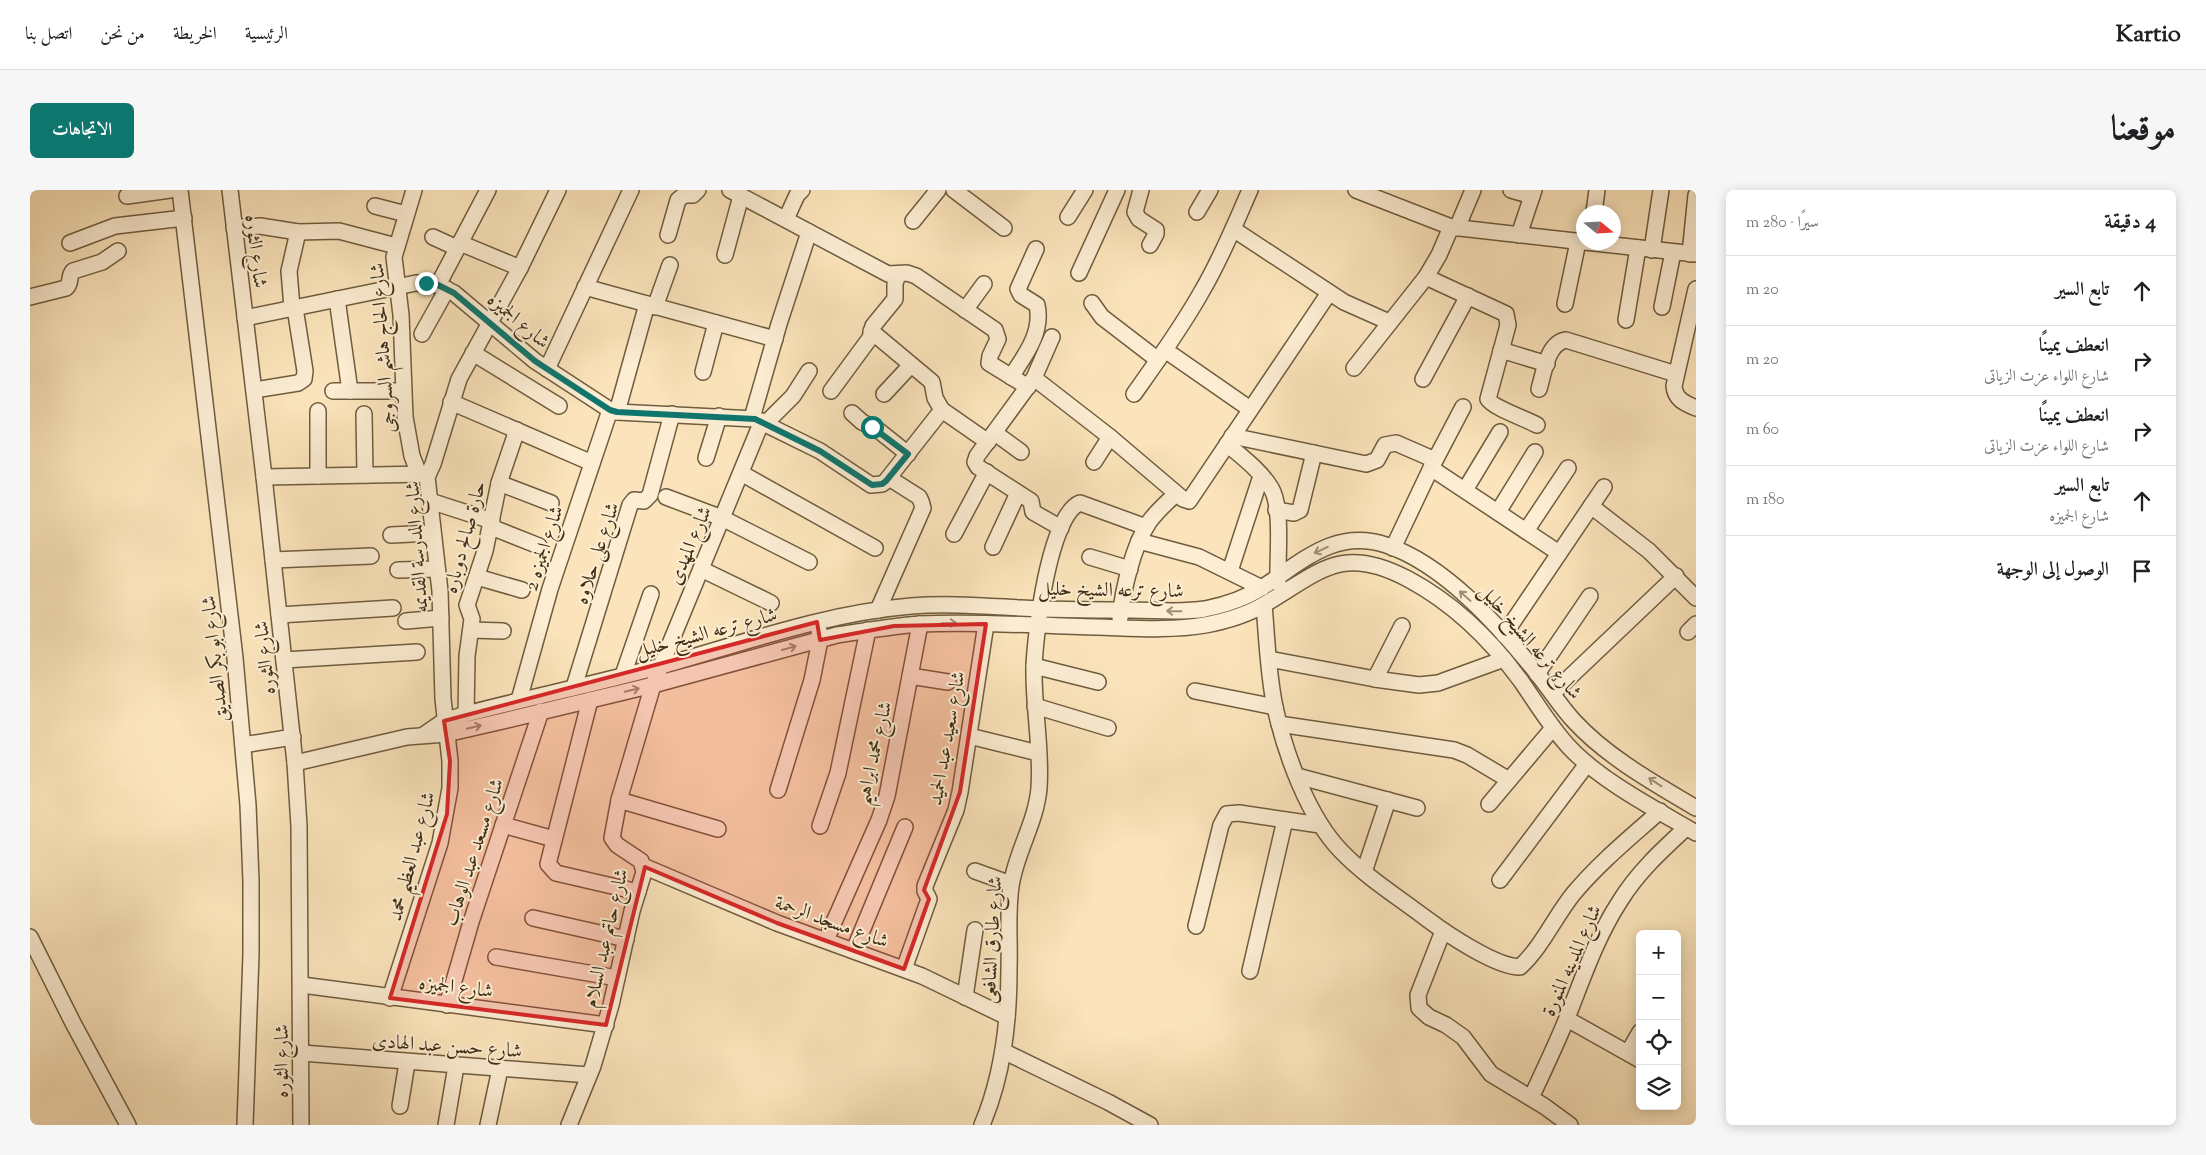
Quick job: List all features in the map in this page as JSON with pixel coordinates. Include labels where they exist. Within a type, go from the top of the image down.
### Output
[{"type":"street","points":[[127,196],[170,190]]},
{"type":"street","name":"شارع ابو بكر الصديق","points":[[180,190],[235,658],[243,745],[251,881],[246,1125]]},
{"type":"street","name":"شارع الثوره","points":[[230,190],[295,762],[299,826],[302,1125]]},
{"type":"street","name":"شارع الحاج هاشم السروجى","points":[[414,190],[396,246],[394,266],[401,315],[403,391],[407,437],[424,474]]},
{"type":"street","points":[[422,334],[459,245],[488,190]]},
{"type":"street","name":"شارع المدرسة القديمه","points":[[446,727],[437,569],[430,501],[424,474],[445,426],[459,378],[520,268],[558,190]]},
{"type":"street","points":[[547,369],[631,190]]},
{"type":"street","points":[[668,235],[678,200],[684,196],[692,196],[698,190]]},
{"type":"street","points":[[786,219],[797,195],[802,190]]},
{"type":"street","points":[[913,221],[938,190]]},
{"type":"street","points":[[954,190],[1004,228]]},
{"type":"street","points":[[1068,217],[1085,190]]},
{"type":"street","points":[[1079,274],[1117,190]]},
{"type":"street","points":[[1122,190],[1140,194],[1135,209],[1136,214],[1157,232],[1150,245]]},
{"type":"street","points":[[1197,212],[1210,190]]},
{"type":"street","points":[[1134,394],[1162,355],[1202,291],[1250,190]]},
{"type":"street","points":[[1356,190],[1380,194],[1454,227],[1576,241]]},
{"type":"street","points":[[1354,368],[1426,276],[1440,255],[1473,190]]},
{"type":"street","points":[[1511,190],[1533,193],[1519,234]]},
{"type":"street","points":[[1595,205],[1596,190]]},
{"type":"street","points":[[1626,320],[1661,190]]},
{"type":"street","points":[[725,255],[736,193],[888,274],[907,273],[916,276],[997,332],[998,339],[989,360],[992,366],[1011,377],[1031,382],[1110,437],[1183,497]]},
{"type":"street","points":[[1621,246],[1693,254],[1696,195]]},
{"type":"street","points":[[374,206],[406,214]]},
{"type":"street","points":[[70,243],[115,226],[184,218]]},
{"type":"street","points":[[234,228],[260,226],[298,232],[339,231],[396,246]]},
{"type":"street","points":[[1233,229],[1344,302],[1389,322]]},
{"type":"street","points":[[254,390],[298,383],[304,379],[305,371],[293,308],[289,271],[298,232]]},
{"type":"street","name":"شارع المهدى","points":[[653,685],[741,473],[760,421],[774,339],[809,232]]},
{"type":"street","points":[[433,237],[520,268]]},
{"type":"street","points":[[1011,377],[1029,350],[1036,331],[1037,305],[1021,295],[1018,289],[1036,249]]},
{"type":"street","points":[[1565,304],[1582,250]]},
{"type":"street","points":[[30,297],[66,288],[73,271],[102,262],[118,251]]},
{"type":"street","points":[[1662,308],[1673,252]]},
{"type":"street","name":"شارع الجميزه 2","points":[[519,700],[550,589],[592,463],[651,306],[670,265]]},
{"type":"street","points":[[831,391],[870,338],[873,326],[895,299],[895,283],[898,274]]},
{"type":"street","points":[[1426,276],[1506,314],[1508,325],[1488,396],[1490,402],[1495,406],[1537,425]]},
{"type":"street","points":[[246,318],[416,283],[442,287]]},
{"type":"street","points":[[965,310],[984,284]]},
{"type":"street","name":"شارع الجميزه","points":[[442,287],[490,322],[547,369],[613,411]]},
{"type":"street","points":[[585,287],[774,339]]},
{"type":"street","points":[[1696,289],[1674,386],[1677,397],[1682,402],[1696,408]]},
{"type":"street","points":[[1119,628],[1130,569],[1146,527],[1154,516],[1183,497],[1230,440],[1329,293]]},
{"type":"street","points":[[1423,379],[1468,296]]},
{"type":"street","points":[[337,299],[350,391]]},
{"type":"street","points":[[1092,303],[1102,317],[1250,409]]},
{"type":"street","points":[[703,372],[716,323]]},
{"type":"street","points":[[872,331],[934,384],[935,398],[942,410],[991,438],[1021,452]]},
{"type":"street","points":[[1052,337],[1031,382],[975,462],[977,466],[1032,503],[1033,512],[1061,528]]},
{"type":"street","points":[[1539,389],[1554,347],[1561,340],[1676,374]]},
{"type":"street","points":[[1501,350],[1547,364]]},
{"type":"street","points":[[473,353],[559,406]]},
{"type":"street","points":[[884,394],[911,364]]},
{"type":"street","points":[[760,421],[793,396],[809,371]]},
{"type":"street","points":[[333,391],[403,391]]},
{"type":"street","points":[[451,402],[592,463]]},
{"type":"street","points":[[1393,548],[1433,464],[1463,407]]},
{"type":"street","points":[[318,410],[318,476]]},
{"type":"street","points":[[613,411],[719,416],[760,421],[820,451],[872,485],[882,484],[889,478],[942,410]]},
{"type":"street","points":[[852,413],[866,425],[878,430],[908,454]]},
{"type":"street","points":[[364,414],[365,475]]},
{"type":"street","name":"شارع على حلاوه","points":[[574,687],[630,505],[634,500],[646,500],[650,496],[672,414]]},
{"type":"street","points":[[706,458],[719,416]]},
{"type":"street","name":"حارة صالح دوباره","points":[[466,714],[466,656],[472,617],[468,612],[467,605],[492,524],[499,483],[517,430]]},
{"type":"street","points":[[1465,490],[1500,432]]},
{"type":"street","points":[[1094,462],[1110,437]]},
{"type":"street","points":[[1230,440],[1370,464],[1377,460],[1385,446],[1392,443],[1433,464],[1465,490],[1559,553]]},
{"type":"street","points":[[1230,440],[1274,493],[1279,595]]},
{"type":"street","points":[[1498,512],[1535,452]]},
{"type":"street","points":[[1276,510],[1294,513],[1300,510],[1314,453]]},
{"type":"street","points":[[1526,531],[1568,468]]},
{"type":"street","points":[[954,534],[987,472]]},
{"type":"street","points":[[741,473],[875,548]]},
{"type":"street","points":[[264,477],[424,474]]},
{"type":"street","points":[[1230,571],[1261,476]]},
{"type":"street","points":[[878,610],[923,508],[919,497],[889,478]]},
{"type":"street","points":[[499,483],[551,503]]},
{"type":"street","points":[[1504,634],[1604,487]]},
{"type":"street","points":[[993,547],[1018,493]]},
{"type":"street","points":[[666,497],[722,518],[809,562]]},
{"type":"street","points":[[430,501],[492,524],[539,546]]},
{"type":"street","name":"شارع طارق الشافعى","points":[[982,1125],[990,1106],[1003,1051],[1009,970],[1008,915],[1011,884],[1016,862],[1032,824],[1039,789],[1034,666],[1043,589],[1061,528],[1074,507],[1080,503],[1146,527]]},
{"type":"street","points":[[1553,693],[1689,585],[1592,506]]},
{"type":"street","points":[[390,535],[433,533]]},
{"type":"street","name":"شارع ترعه الشيخ خليل","points":[[446,727],[466,714],[661,666],[817,622],[878,610],[936,604],[1040,609],[1186,611],[1227,604],[1262,588],[1312,554],[1345,541],[1366,540],[1393,548],[1443,577],[1462,592],[1504,634],[1574,721],[1603,748],[1696,808]]},
{"type":"street","points":[[1139,542],[1199,558],[1230,571],[1262,588]]},
{"type":"street","points":[[273,560],[371,556]]},
{"type":"street","points":[[1090,558],[1130,569]]},
{"type":"street","name":"شارع ترعه الشيخ خليل","points":[[295,762],[362,746],[426,734],[446,727],[541,712],[653,685],[820,640],[868,630],[920,624],[1119,628],[1184,628],[1204,625],[1244,615],[1264,605],[1320,570],[1332,565],[1358,562],[1391,570],[1446,604],[1479,633],[1504,659],[1553,728],[1587,764],[1691,831]]},
{"type":"street","points":[[398,570],[437,569]]},
{"type":"street","points":[[701,569],[771,603]]},
{"type":"street","points":[[476,577],[522,590]]},
{"type":"street","points":[[623,675],[651,594]]},
{"type":"street","points":[[1537,674],[1590,596]]},
{"type":"street","points":[[1264,605],[1275,707],[1279,724],[1307,801],[1320,825],[1340,850],[1364,872],[1443,931],[1504,966],[1520,967],[1528,960],[1559,912],[1576,890],[1660,810]]},
{"type":"street","points":[[279,615],[393,608]]},
{"type":"street","points":[[406,621],[441,618]]},
{"type":"street","points":[[778,790],[812,680],[820,640],[817,622]]},
{"type":"street","name":"شارع محمد ابراهيم","points":[[826,940],[879,820],[887,796],[920,624]]},
{"type":"street","name":"شارع سعيد عبد الحميد","points":[[904,969],[929,899],[925,886],[956,810],[964,775],[986,624]]},
{"type":"street","points":[[1375,679],[1402,626]]},
{"type":"street","points":[[471,630],[503,631]]},
{"type":"street","points":[[820,826],[838,773],[868,630]]},
{"type":"street","points":[[284,660],[417,652]]},
{"type":"street","points":[[1269,659],[1375,679],[1429,684],[1504,659]]},
{"type":"street","points":[[1034,666],[1098,682]]},
{"type":"street","points":[[910,676],[948,682]]},
{"type":"street","name":"شارع حاتم عبد السلام","points":[[569,1125],[589,1076],[606,1025],[644,872],[643,866],[637,857],[616,845],[612,838],[619,800],[653,685]]},
{"type":"street","points":[[1195,691],[1275,707]]},
{"type":"street","points":[[590,700],[548,864],[556,873],[638,892]]},
{"type":"street","points":[[1035,706],[1108,728]]},
{"type":"street","name":"شارع مسعد عبد الوهاب","points":[[447,1005],[470,922],[541,712]]},
{"type":"street","points":[[1279,724],[1454,750],[1467,755],[1509,780]]},
{"type":"street","name":"شارع عبد العظيم محمد","points":[[390,998],[428,884],[446,814],[450,778],[446,727]]},
{"type":"street","points":[[1488,804],[1553,728]]},
{"type":"street","points":[[969,736],[1038,753]]},
{"type":"street","points":[[243,745],[292,737]]},
{"type":"street","points":[[1500,880],[1587,764]]},
{"type":"street","points":[[1297,776],[1417,808]]},
{"type":"street","points":[[619,800],[718,829]]},
{"type":"street","points":[[1364,872],[1388,800]]},
{"type":"street","points":[[1196,926],[1224,817],[1234,812],[1320,825]]},
{"type":"street","points":[[1250,971],[1285,820]]},
{"type":"street","points":[[503,825],[554,839]]},
{"type":"street","points":[[854,950],[904,827]]},
{"type":"street","name":"شارع المدينه المنورة","points":[[1531,1098],[1604,927],[1640,873],[1662,849],[1691,831]]},
{"type":"street","name":"شارع مسجد الرحمة","points":[[643,866],[777,923],[904,969],[1006,1016]]},
{"type":"street","points":[[975,871],[1011,884]]},
{"type":"street","points":[[533,918],[626,939]]},
{"type":"street","points":[[965,997],[975,930]]},
{"type":"street","points":[[1443,931],[1418,995],[1419,1008],[1429,1017],[1446,1025],[1463,1037],[1492,1074],[1531,1098],[1569,1125]]},
{"type":"street","points":[[30,937],[73,1023],[128,1125]]},
{"type":"street","points":[[496,956],[617,978]]},
{"type":"street","name":"شارع الجميزه","points":[[302,986],[606,1025]]},
{"type":"street","points":[[1566,1019],[1634,1057]]},
{"type":"street","points":[[1003,1051],[1108,1102],[1150,1125]]},
{"type":"street","name":"شارع حسن عبد الهادى","points":[[302,1053],[407,1063],[589,1076]]},
{"type":"street","points":[[400,1106],[407,1063]]},
{"type":"street","points":[[446,1125],[456,1066]]},
{"type":"street","points":[[488,1125],[500,1069]]},
{"type":"highlighted area","points":[[817,622],[820,640],[894,626],[986,624],[960,792],[924,890],[929,899],[904,969],[777,923],[645,867],[606,1025],[390,998],[447,814],[450,761],[444,721]]},
{"type":"route","points":[[426,283],[438,285],[454,293],[535,361],[610,410],[762,421],[820,451],[867,483],[876,486],[886,481],[908,454],[872,427]]}]
